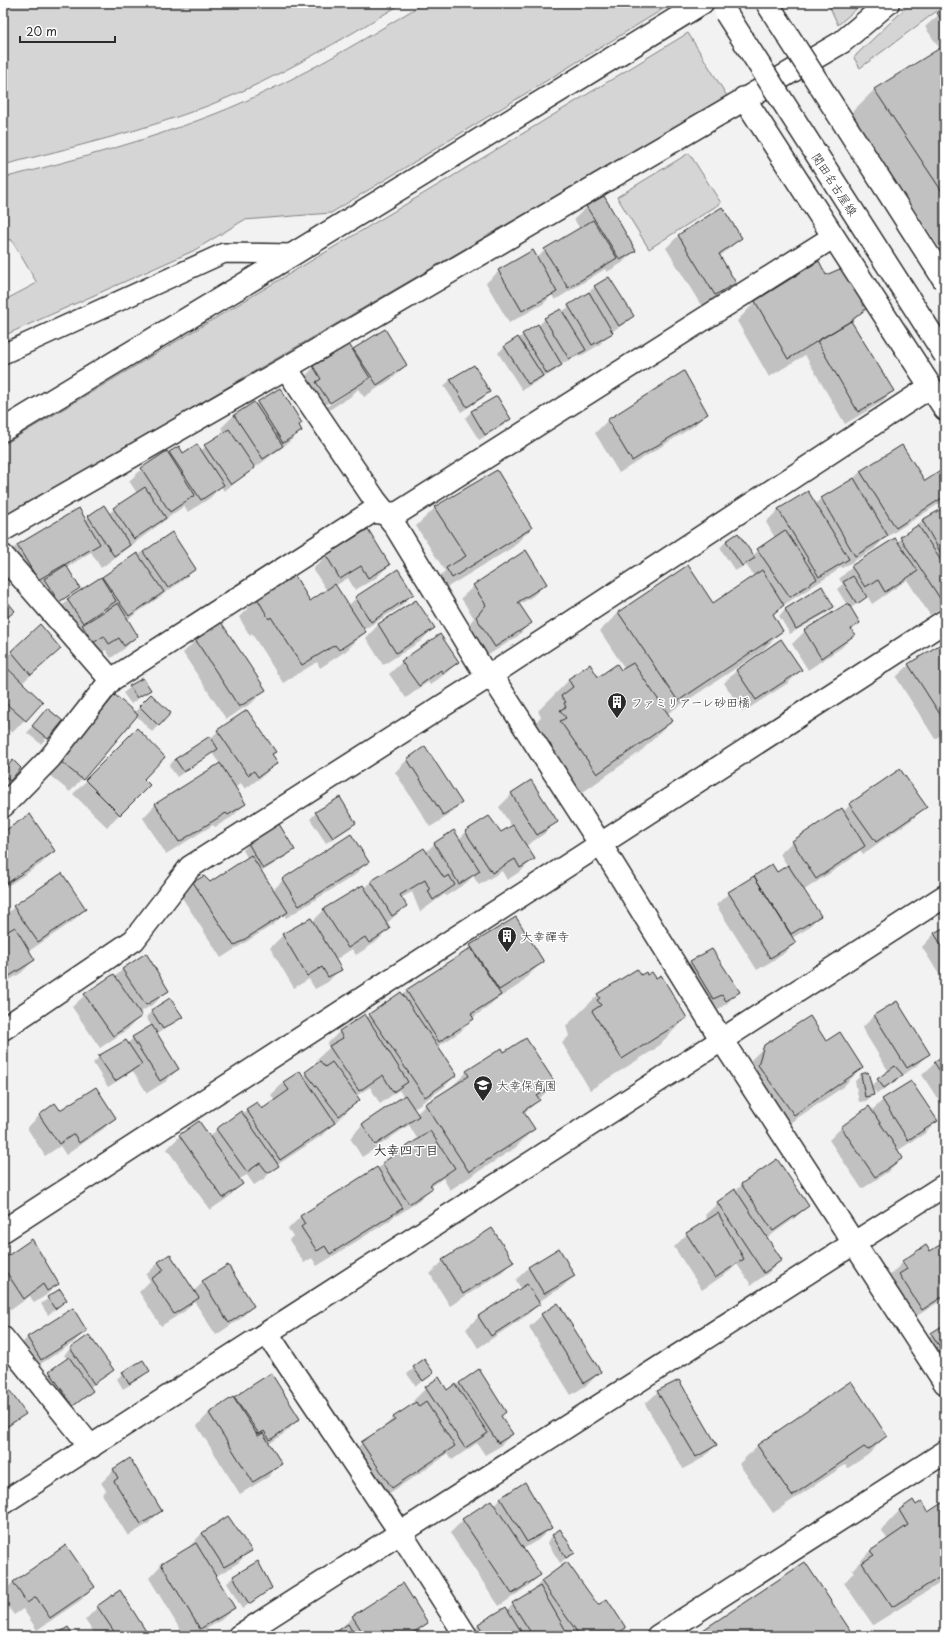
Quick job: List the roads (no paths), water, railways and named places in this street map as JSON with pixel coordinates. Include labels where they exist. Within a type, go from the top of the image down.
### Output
[{"type":"street","points":[[3,430],[294,254],[702,3]]},
{"type":"street","points":[[766,3],[945,281]]},
{"type":"street","points":[[3,530],[286,368],[744,98],[842,42],[888,3]]},
{"type":"street","name":"関田名古屋線","points":[[726,13],[945,355]]},
{"type":"street","points":[[744,98],[945,409]]},
{"type":"street","points":[[3,806],[50,758],[111,680],[373,511],[386,514],[398,513],[833,237]]},
{"type":"street","points":[[286,368],[386,514],[481,667],[491,675],[601,844],[721,1039],[853,1244],[945,1383]]},
{"type":"street","points":[[3,1029],[134,940],[190,867],[491,675],[930,387]]},
{"type":"street","points":[[3,556],[111,680]]},
{"type":"street","points":[[3,1231],[945,621]]},
{"type":"street","points":[[3,1503],[945,896]]},
{"type":"street","points":[[239,1636],[945,1185]]},
{"type":"street","points":[[267,1333],[400,1532],[466,1636]]},
{"type":"street","points":[[3,1338],[91,1447]]},
{"type":"street","points":[[658,1636],[945,1452]]},
{"type":"lane","points":[[3,354],[224,253],[294,254]]},
{"type":"place","name":"ファミリアーレ砂田橋","points":[[617,719]]},
{"type":"place","name":"大幸禪寺","points":[[507,953]]},
{"type":"place","name":"大幸保育園","points":[[483,1102]]},
{"type":"district","name":"大幸四丁目","points":[[406,1149]]}]
